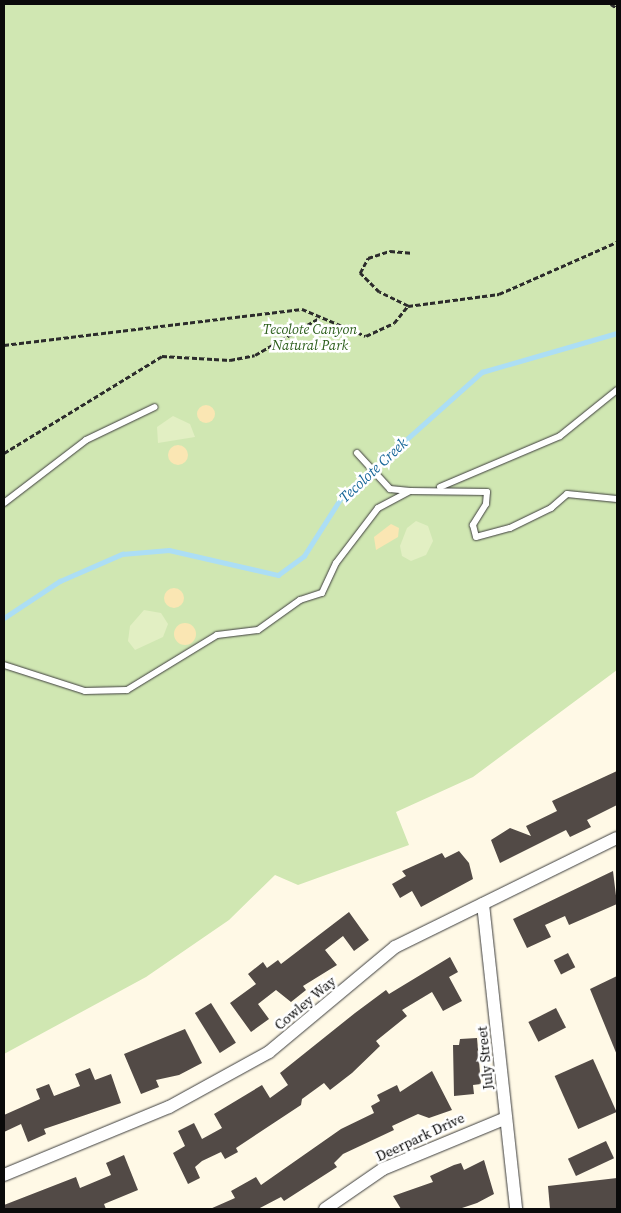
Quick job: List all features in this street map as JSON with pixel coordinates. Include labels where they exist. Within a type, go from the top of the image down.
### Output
[{"type":"street","name":"Cowley Way","points":[[4,1175],[169,1107],[269,1052],[395,947],[617,838]]},
{"type":"street","name":"July Street","points":[[483,904],[516,1209]]},
{"type":"street","name":"Deerpark Drive","points":[[325,1209],[383,1169],[506,1118]]},
{"type":"lane","points":[[436,488],[560,436],[617,390]]},
{"type":"lane","points":[[4,503],[86,440],[155,407]]},
{"type":"lane","points":[[357,453],[390,489],[410,491],[436,488],[487,492],[486,504],[473,525],[476,537],[510,528],[550,508],[567,494],[617,499]]},
{"type":"lane","points":[[4,665],[85,691],[127,690],[217,636],[258,630],[300,600],[322,593],[336,563],[378,508],[410,491]]},
{"type":"path","points":[[612,4],[617,8]]},
{"type":"path","points":[[411,253],[390,251],[368,258],[360,273],[379,292],[408,306],[499,294],[617,242]]},
{"type":"path","points":[[4,345],[302,309],[319,318],[366,336],[394,323],[408,306]]},
{"type":"path","points":[[4,453],[162,356],[230,360],[256,355],[319,318]]},
{"type":"green space","name":"Tecolote Canyon Natural Park","points":[[4,4],[617,4],[617,670],[473,777],[396,812],[409,845],[298,885],[275,875],[229,920],[146,977],[4,1054]]},
{"type":"green space","points":[[173,416],[190,424],[195,437],[158,443],[157,427]]},
{"type":"green space","points":[[416,521],[428,526],[433,541],[426,555],[411,561],[402,556],[400,546],[407,528]]},
{"type":"green space","points":[[144,610],[161,613],[168,624],[163,637],[135,650],[128,641],[130,626]]},
{"type":"sand","points":[[206,405],[212,408],[215,414],[212,420],[206,423],[200,420],[197,414],[200,408]]},
{"type":"sand","points":[[178,445],[185,448],[188,455],[185,462],[178,465],[171,462],[168,455],[171,448]]},
{"type":"sand","points":[[391,524],[399,528],[398,537],[376,550],[374,537]]},
{"type":"sand","points":[[174,588],[181,591],[184,598],[181,605],[174,608],[167,605],[164,598],[167,591]]},
{"type":"sand","points":[[185,623],[193,626],[196,634],[193,642],[185,645],[177,642],[174,634],[177,626]]},
{"type":"building","points":[[617,771],[617,805],[587,820],[591,827],[570,837],[566,830],[500,863],[491,840],[510,828],[531,836],[526,826],[557,811],[552,801]]},
{"type":"building","points":[[459,851],[469,863],[473,879],[421,907],[412,891],[400,898],[392,884],[406,876],[402,871],[442,853],[445,858]]},
{"type":"building","points":[[613,871],[617,904],[569,925],[565,916],[545,925],[551,937],[527,948],[513,919]]},
{"type":"building","points":[[349,912],[369,940],[354,951],[343,936],[325,950],[337,965],[303,986],[306,990],[291,1002],[276,990],[258,1004],[269,1019],[251,1032],[230,1003],[256,984],[248,974],[263,962],[267,968],[278,960],[281,964]]},
{"type":"building","points":[[568,953],[575,967],[561,975],[554,960]]},
{"type":"building","points":[[450,957],[458,972],[449,977],[462,1001],[443,1011],[432,992],[402,1010],[407,1016],[376,1041],[380,1046],[352,1073],[330,1090],[324,1083],[302,1099],[301,1105],[236,1148],[238,1152],[225,1159],[221,1152],[202,1161],[195,1167],[200,1178],[188,1184],[173,1153],[185,1146],[178,1131],[194,1123],[202,1139],[222,1128],[214,1114],[262,1085],[270,1098],[288,1085],[280,1073],[355,1013],[386,990],[389,994]]},
{"type":"building","points":[[617,976],[617,1055],[590,989]]},
{"type":"building","points":[[211,1003],[236,1043],[220,1053],[195,1013]]},
{"type":"building","points":[[556,1008],[566,1028],[538,1042],[528,1022]]},
{"type":"building","points":[[185,1029],[202,1063],[179,1075],[156,1080],[159,1087],[141,1094],[124,1054]]},
{"type":"building","points":[[477,1038],[481,1084],[473,1085],[474,1094],[454,1096],[453,1045],[459,1045],[460,1039]]},
{"type":"building","points":[[593,1059],[617,1112],[578,1129],[555,1076]]},
{"type":"building","points":[[90,1068],[95,1080],[111,1074],[121,1103],[44,1129],[46,1134],[28,1142],[21,1124],[4,1132],[4,1115],[40,1099],[36,1089],[49,1084],[54,1096],[80,1086],[75,1074]]},
{"type":"building","points":[[432,1071],[452,1110],[429,1118],[418,1114],[392,1126],[394,1130],[343,1154],[334,1163],[337,1167],[284,1201],[281,1197],[258,1209],[210,1209],[235,1198],[231,1191],[256,1177],[261,1185],[341,1129],[374,1113],[371,1106],[380,1101],[377,1095],[397,1085],[400,1092]]},
{"type":"building","points":[[606,1141],[614,1158],[576,1176],[568,1159]]},
{"type":"building","points":[[124,1155],[138,1190],[104,1204],[106,1209],[4,1209],[4,1205],[76,1177],[80,1188],[111,1175],[106,1163]]},
{"type":"building","points":[[484,1160],[494,1194],[477,1203],[459,1209],[401,1209],[393,1196],[433,1182],[430,1176],[454,1165],[461,1163],[464,1170]]},
{"type":"building","points":[[617,1178],[617,1209],[550,1209],[548,1186]]},
{"type":"waterway","name":"Tecolote Creek","points":[[4,618],[60,581],[122,554],[169,550],[278,575],[304,556],[341,498],[482,372],[617,333]]}]
